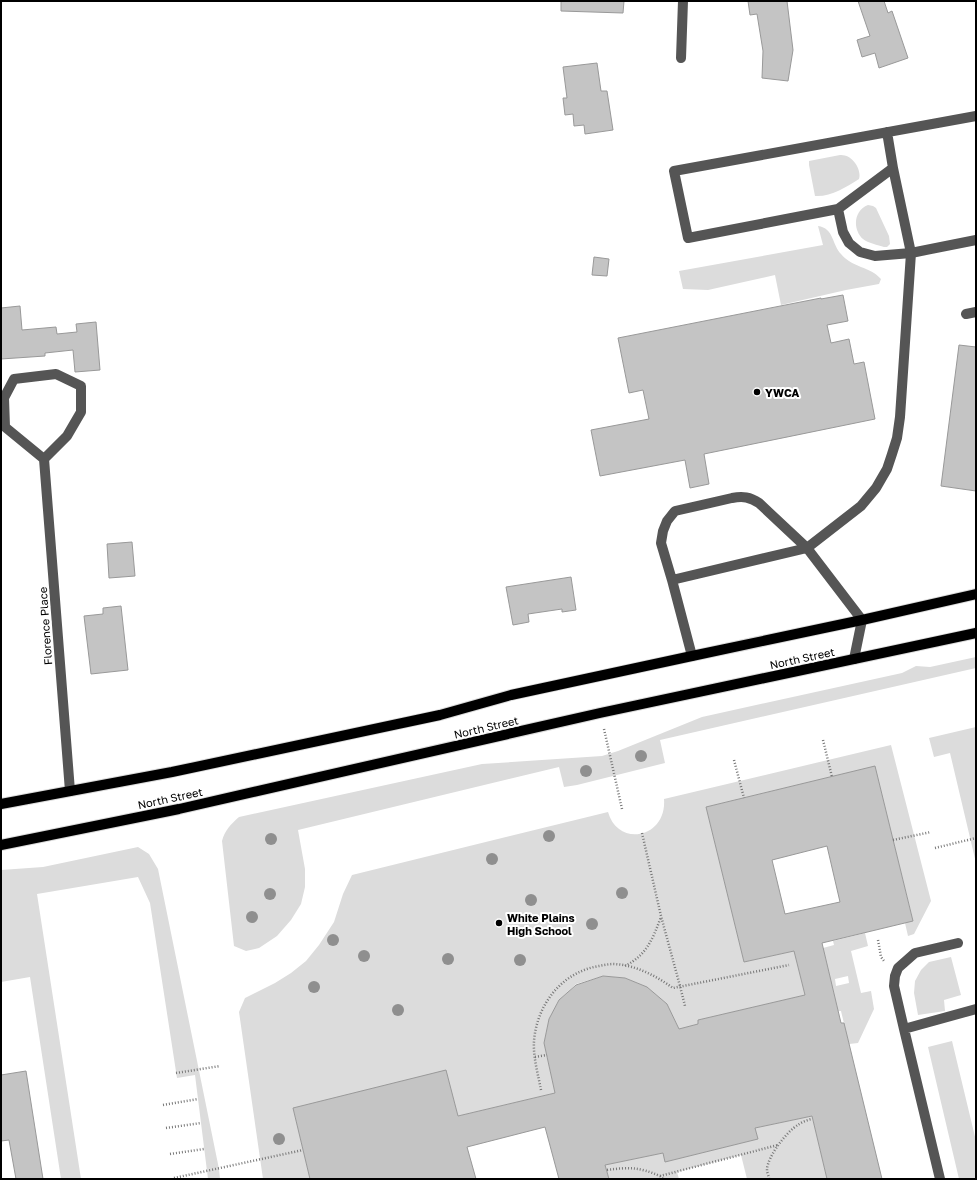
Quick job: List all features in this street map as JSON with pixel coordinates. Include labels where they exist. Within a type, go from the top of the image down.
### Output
[{"type":"main road","name":"North Street","points":[[1,804],[172,772],[432,716],[511,695],[862,620],[976,594]]},
{"type":"main road","name":"North Street","points":[[1,845],[179,809],[600,713],[976,633]]},
{"type":"street","points":[[681,58],[684,1]]},
{"type":"street","points":[[893,168],[838,209],[688,238],[674,171],[976,116]]},
{"type":"street","points":[[672,580],[808,548],[861,506],[876,488],[887,469],[897,438],[900,417],[911,253],[887,132]]},
{"type":"street","points":[[838,209],[843,232],[849,243],[860,252],[875,256],[911,253],[976,240]]},
{"type":"street","points":[[56,374],[82,386],[81,412],[67,436],[44,459],[5,427],[4,398],[14,379],[56,374]]},
{"type":"street","name":"Florence Place","points":[[44,459],[70,791]]},
{"type":"street","points":[[692,656],[661,544],[663,531],[667,521],[675,511],[742,496],[751,498],[759,503],[808,548],[862,620],[854,659]]},
{"type":"street","points":[[940,1179],[894,986],[898,968],[915,953],[958,942]]},
{"type":"street","points":[[904,1029],[976,1010]]},
{"type":"path","points":[[823,740],[832,777]]},
{"type":"path","points":[[608,748],[622,809]]},
{"type":"path","points":[[734,760],[744,798]]},
{"type":"path","points":[[893,840],[931,832]]},
{"type":"path","points":[[642,833],[661,916],[685,1006]]},
{"type":"path","points":[[935,848],[976,838]]},
{"type":"path","points":[[625,966],[644,951],[651,942],[661,916]]},
{"type":"path","points":[[541,1090],[534,1042],[537,1025],[543,1008],[553,992],[565,980],[581,971],[614,964],[625,966],[648,972],[673,988],[789,965]]},
{"type":"path","points":[[535,1057],[547,1055]]},
{"type":"path","points":[[176,1073],[220,1066]]},
{"type":"path","points":[[163,1105],[198,1100]]},
{"type":"path","points":[[770,1179],[767,1170],[771,1157],[778,1145],[788,1132],[799,1124],[812,1119]]},
{"type":"path","points":[[166,1128],[201,1123]]},
{"type":"path","points":[[607,1170],[637,1168],[662,1178],[778,1145]]},
{"type":"path","points":[[170,1154],[204,1149]]},
{"type":"path","points":[[174,1178],[303,1150]]},
{"type":"shaded area","points":[[840,155],[848,157],[855,163],[860,175],[859,179],[833,193],[815,196],[809,161]]},
{"type":"shaded area","points":[[868,205],[876,208],[889,236],[890,244],[887,247],[870,243],[859,235],[856,225],[857,215],[863,207]]},
{"type":"shaded area","points":[[818,226],[823,227],[830,233],[838,250],[845,258],[877,275],[881,279],[879,284],[781,305],[775,275],[708,290],[683,289],[679,271],[823,245]]},
{"type":"shaded area","points":[[976,657],[976,668],[660,740],[665,763],[564,787],[559,767],[298,830],[305,869],[305,887],[301,904],[291,920],[277,936],[259,948],[246,951],[234,946],[222,841],[233,822],[239,817],[482,764],[602,756],[702,717],[902,673],[916,666],[930,667]]},
{"type":"shaded area","points":[[976,727],[976,863],[950,753],[934,757],[929,738]]},
{"type":"shaded area","points":[[891,745],[931,901],[914,934],[908,936],[905,923],[913,920],[875,767],[706,807],[744,962],[794,951],[805,995],[698,1020],[698,1024],[679,1029],[667,1004],[647,987],[625,978],[603,976],[576,984],[559,1000],[549,1019],[544,1043],[555,1093],[458,1116],[446,1071],[293,1108],[310,1179],[263,1179],[239,1012],[245,998],[275,983],[306,961],[319,945],[334,922],[343,894],[352,875],[608,812],[613,823],[621,831],[631,834],[641,834],[650,830],[658,823],[663,812],[664,799]]},
{"type":"shaded area","points":[[138,847],[149,854],[158,869],[220,1179],[208,1179],[195,1075],[177,1078],[150,903],[138,877],[37,894],[81,1179],[61,1179],[30,977],[1,982],[1,870],[43,867]]},
{"type":"shaded area","points":[[865,933],[868,946],[851,951],[861,993],[871,991],[874,1009],[858,1043],[849,1044],[841,1011],[838,1011],[823,948],[834,945],[833,941]],"holes":[[[848,976],[849,983],[836,986],[835,979]]]},
{"type":"shaded area","points":[[951,957],[961,995],[944,1000],[945,1011],[918,1015],[914,993],[915,981],[921,970],[929,962]]},
{"type":"shaded area","points":[[952,1041],[976,1141],[976,1179],[959,1179],[928,1047]]},
{"type":"shaded area","points":[[812,1116],[827,1179],[747,1179],[741,1155],[677,1172],[679,1179],[609,1179],[605,1165],[663,1153],[665,1162],[758,1139],[755,1128]]},
{"type":"building","points":[[561,1],[624,1],[623,13],[561,11]]},
{"type":"building","points":[[748,1],[787,1],[793,50],[788,81],[762,78],[763,51],[757,14],[750,15]]},
{"type":"building","points":[[858,1],[884,1],[888,13],[892,11],[908,58],[879,68],[875,53],[862,57],[857,40],[870,36]]},
{"type":"building","points":[[597,63],[601,91],[607,91],[613,130],[585,134],[584,125],[574,126],[573,114],[565,115],[563,98],[567,98],[563,67]]},
{"type":"building","points":[[594,257],[609,259],[607,276],[592,275]]},
{"type":"building","name":"YWCA","points":[[843,295],[848,321],[827,325],[831,343],[849,339],[854,364],[864,362],[875,419],[704,454],[709,484],[690,488],[685,460],[600,476],[591,430],[649,419],[643,390],[629,393],[618,338]]},
{"type":"building","points":[[20,306],[22,330],[56,327],[57,334],[77,332],[76,324],[96,322],[100,370],[75,372],[73,350],[45,353],[45,356],[1,359],[1,308]]},
{"type":"building","points":[[959,345],[976,347],[976,491],[941,486]]},
{"type":"building","points":[[132,542],[135,576],[109,578],[107,544]]},
{"type":"building","points":[[571,577],[576,610],[562,612],[562,609],[528,614],[529,622],[513,625],[506,587]]},
{"type":"building","points":[[121,606],[128,670],[91,674],[84,616],[103,614],[103,608]]},
{"type":"building","points":[[875,766],[913,921],[822,943],[841,1023],[844,1023],[882,1179],[827,1179],[812,1116],[755,1128],[758,1139],[665,1162],[663,1153],[605,1165],[609,1179],[559,1179],[545,1127],[467,1147],[476,1179],[310,1179],[293,1108],[446,1070],[458,1116],[555,1093],[544,1043],[549,1019],[559,1000],[576,985],[603,976],[625,978],[647,987],[667,1004],[679,1029],[698,1024],[698,1020],[805,995],[794,951],[744,962],[706,807]],"holes":[[[827,846],[840,902],[785,914],[772,860]]]},
{"type":"building","points":[[26,1071],[43,1179],[16,1179],[9,1140],[1,1141],[1,1075]]},
{"type":"place","name":"YWCA","points":[[757,392]]},
{"type":"place","name":"White Plains High School","points":[[499,923]]}]
